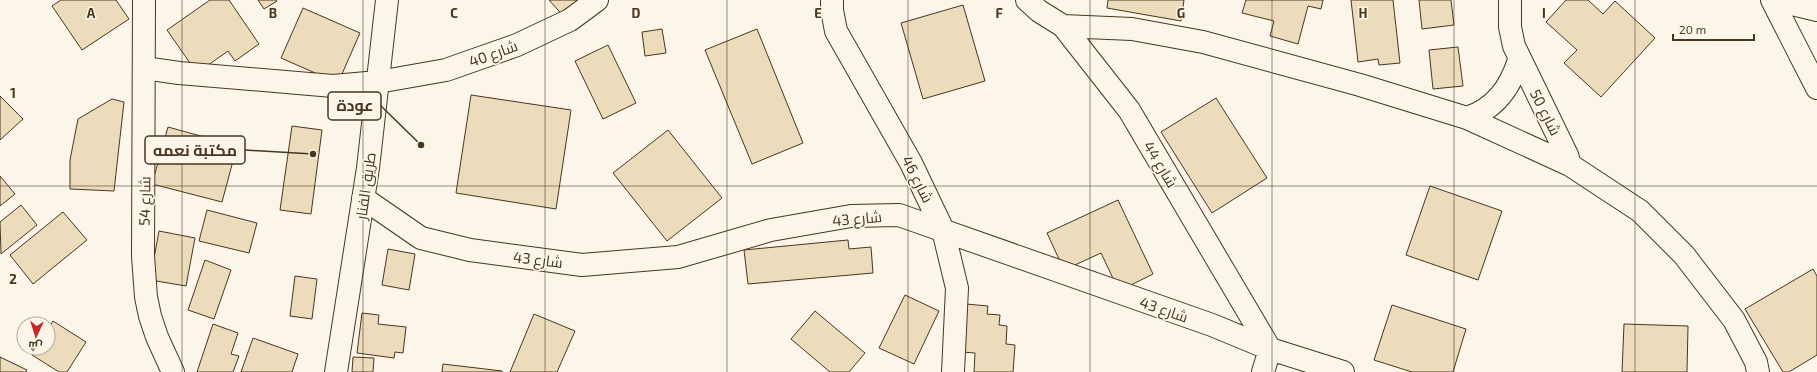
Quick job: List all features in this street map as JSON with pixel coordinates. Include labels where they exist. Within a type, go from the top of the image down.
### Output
[{"type":"street","name":"شارع 54","points":[[144,0],[143,256],[146,298],[157,337],[173,372]]},
{"type":"street","name":"طريق الفنار","points":[[336,372],[364,198],[387,0]]},
{"type":"street","name":"شارع 40","points":[[144,68],[179,73],[332,86],[378,82],[446,70],[517,45],[570,20],[597,0]]},
{"type":"street","name":"شارع 46","points":[[832,0],[832,10],[836,31],[911,163],[943,230],[956,288],[952,372]]},
{"type":"street","name":"شارع 44","points":[[1027,0],[1039,11],[1063,26],[1129,110],[1270,349]]},
{"type":"street","name":"شارع 50","points":[[1510,0],[1510,27],[1519,60],[1561,143],[1570,165]]},
{"type":"street","points":[[1773,0],[1817,10]]},
{"type":"street","points":[[1773,0],[1817,88]]},
{"type":"street","points":[[1063,26],[1132,29],[1203,42],[1360,85],[1467,118],[1570,165],[1640,211],[1684,255],[1734,320],[1756,362],[1758,372]]},
{"type":"street","name":"شارع 50","points":[[1467,118],[1477,115],[1495,103],[1510,84],[1519,60]]},
{"type":"street","name":"شارع 43","points":[[364,198],[421,238],[470,250],[582,265],[678,257],[771,230],[851,216],[899,215],[1212,325],[1270,349],[1343,372]]},
{"type":"street","points":[[1262,372],[1270,349]]},
{"type":"building","points":[[61,0],[116,0],[129,19],[82,50],[52,6]]},
{"type":"building","points":[[210,0],[229,0],[259,44],[235,61],[228,51],[197,73],[167,30]]},
{"type":"building","points":[[258,0],[276,0],[277,1],[264,9]]},
{"type":"building","points":[[549,0],[589,0],[567,20]]},
{"type":"building","points":[[1108,0],[1184,0],[1181,21],[1107,8]]},
{"type":"building","points":[[1246,0],[1323,0],[1321,9],[1308,6],[1298,44],[1270,36],[1274,21],[1242,13]]},
{"type":"building","points":[[1351,0],[1393,0],[1400,63],[1379,65],[1378,59],[1358,62]]},
{"type":"building","points":[[1419,0],[1451,0],[1454,25],[1422,29]]},
{"type":"building","points":[[1566,0],[1588,0],[1603,14],[1615,1],[1655,38],[1601,97],[1564,63],[1577,50],[1546,22]]},
{"type":"building","points":[[963,5],[985,81],[923,99],[901,23]]},
{"type":"building","points":[[303,8],[360,33],[338,83],[281,58]]},
{"type":"building","points":[[662,29],[666,53],[645,56],[642,32]]},
{"type":"building","points":[[757,29],[803,143],[752,164],[705,50]]},
{"type":"building","points":[[608,45],[636,103],[603,119],[575,61]]},
{"type":"building","points":[[1458,47],[1463,86],[1433,89],[1429,50]]},
{"type":"building","points":[[471,95],[571,110],[556,209],[456,193]]},
{"type":"building","points":[[0,96],[23,119],[0,140]]},
{"type":"building","points":[[1216,98],[1267,178],[1212,213],[1161,132]]},
{"type":"building","points":[[112,99],[124,102],[114,191],[70,189],[70,160],[78,119]]},
{"type":"building","points":[[292,126],[322,130],[311,214],[280,210]]},
{"type":"building","points":[[168,127],[237,146],[222,202],[152,184]]},
{"type":"building","points":[[668,130],[722,198],[667,241],[613,173]]},
{"type":"building","points":[[0,176],[15,194],[0,206]]},
{"type":"building","points":[[1430,186],[1502,211],[1478,280],[1406,255]]},
{"type":"building","points":[[1118,200],[1153,274],[1119,291],[1101,253],[1064,270],[1047,233]]},
{"type":"building","points":[[21,205],[37,225],[1,254],[0,222]]},
{"type":"building","points":[[207,210],[257,223],[249,253],[199,241]]},
{"type":"building","points":[[63,212],[87,240],[33,284],[10,255]]},
{"type":"building","points":[[159,231],[195,238],[186,286],[150,280]]},
{"type":"building","points":[[848,240],[849,249],[871,247],[873,273],[748,284],[744,250]]},
{"type":"building","points":[[388,249],[415,254],[409,290],[382,285]]},
{"type":"building","points":[[205,260],[231,270],[214,319],[188,310]]},
{"type":"building","points":[[1813,269],[1817,276],[1817,355],[1789,372],[1783,372],[1745,309]]},
{"type":"building","points":[[295,276],[317,279],[312,319],[290,316]]},
{"type":"building","points":[[905,295],[939,311],[914,364],[879,348]]},
{"type":"building","points":[[966,304],[988,306],[987,314],[1000,315],[999,325],[1007,326],[1006,344],[1015,345],[1013,372],[974,372],[975,353],[962,352]]},
{"type":"building","points":[[1392,305],[1466,329],[1453,372],[1412,372],[1374,360]]},
{"type":"building","points":[[815,311],[865,353],[849,372],[830,372],[791,339]]},
{"type":"building","points":[[362,313],[379,315],[378,324],[406,327],[403,353],[395,352],[394,358],[357,353]]},
{"type":"building","points":[[534,314],[575,331],[557,372],[510,372]]},
{"type":"building","points":[[56,323],[86,342],[67,372],[59,372],[34,356],[56,356]]},
{"type":"building","points":[[213,324],[238,333],[231,354],[239,356],[233,372],[197,372]]},
{"type":"building","points":[[1624,324],[1688,326],[1687,372],[1622,372]]},
{"type":"building","points":[[253,338],[298,354],[292,372],[241,372]]},
{"type":"building","points":[[0,357],[27,370],[26,372],[0,372]]},
{"type":"building","points":[[353,357],[374,358],[373,372],[352,372]]},
{"type":"building","points":[[443,364],[502,371],[502,372],[442,372]]},
{"type":"place","name":"عودة","points":[[421,145]]},
{"type":"place","name":"مكتبة نعمه","points":[[313,154]]}]
